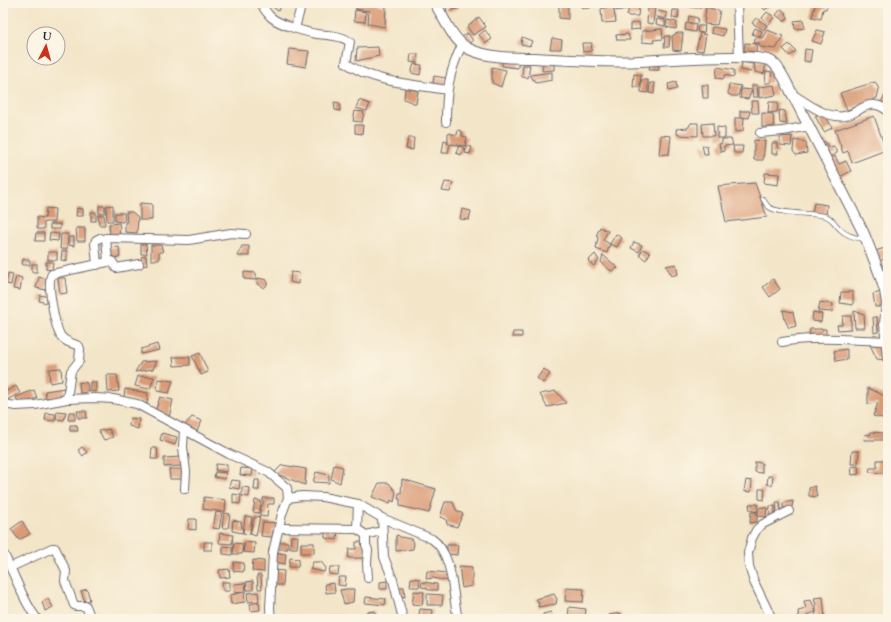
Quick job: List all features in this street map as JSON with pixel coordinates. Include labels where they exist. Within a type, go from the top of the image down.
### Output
[{"type":"street","points":[[260,3],[273,19],[305,32],[340,37],[349,40],[350,42],[346,63],[359,71],[404,83],[447,90]]},
{"type":"street","points":[[295,28],[302,3]]},
{"type":"street","points":[[435,3],[457,40],[462,45],[478,52],[512,58],[622,62],[677,58],[739,57],[771,61],[792,93],[851,208],[880,272],[887,303],[885,324],[888,358]]},
{"type":"street","points":[[737,3],[739,57]]},
{"type":"street","points":[[446,122],[447,90],[450,74],[462,45]]},
{"type":"street","points":[[792,93],[814,108],[837,116],[852,114],[869,104],[883,106],[888,110]]},
{"type":"street","points":[[760,133],[784,131],[809,126]]},
{"type":"street","points":[[108,262],[106,238],[189,240],[231,233],[246,234]]},
{"type":"street","points":[[97,265],[95,243],[96,240],[100,238]]},
{"type":"street","points":[[67,399],[71,371],[78,361],[80,349],[79,346],[68,342],[60,335],[52,304],[50,277],[52,274],[108,262],[113,262],[116,268],[139,264]]},
{"type":"street","points":[[782,342],[813,339],[886,341]]},
{"type":"street","points":[[3,404],[16,406],[36,405],[67,399],[113,399],[137,404],[229,454],[268,472],[287,488],[288,498],[282,514],[273,552],[270,608],[271,619]]},
{"type":"street","points":[[184,430],[183,447],[186,472],[185,490]]},
{"type":"street","points":[[288,498],[302,496],[323,497],[358,504],[382,518],[438,543],[446,558],[451,574],[458,619]]},
{"type":"street","points":[[357,528],[358,504]]},
{"type":"street","points":[[772,619],[754,582],[749,566],[748,553],[752,538],[757,529],[763,524],[789,511]]},
{"type":"street","points":[[382,518],[384,557],[393,580],[403,619]]},
{"type":"street","points":[[279,528],[357,528],[366,535]]},
{"type":"street","points":[[366,535],[377,532]]},
{"type":"street","points":[[366,535],[366,546],[368,550],[368,578]]},
{"type":"street","points":[[11,567],[55,548],[66,571],[65,581],[74,605],[86,606],[91,619]]},
{"type":"street","points":[[3,553],[11,567],[22,596],[37,619]]},
{"type":"lane","points":[[763,199],[768,207],[783,211],[826,217],[834,221],[842,231],[866,239]]},
{"type":"building","points":[[268,3],[283,3],[278,11]]},
{"type":"building","points":[[356,3],[373,3],[386,6],[385,27],[368,24],[369,11],[356,9]]},
{"type":"building","points":[[457,3],[459,8],[447,12],[446,5]]},
{"type":"building","points":[[580,3],[590,3],[590,8],[582,8]]},
{"type":"building","points":[[625,3],[627,9],[616,11],[615,4]]},
{"type":"building","points":[[691,3],[701,3],[700,8],[690,7]]},
{"type":"building","points":[[758,3],[772,3],[765,10]]},
{"type":"building","points":[[816,3],[829,3],[826,9],[823,9],[821,19],[812,17]]},
{"type":"building","points":[[559,4],[568,5],[568,19],[559,18]]},
{"type":"building","points":[[613,5],[616,22],[602,23],[601,9]]},
{"type":"building","points":[[629,7],[639,7],[638,16],[627,16]]},
{"type":"building","points":[[706,7],[720,11],[717,25],[704,24]]},
{"type":"building","points":[[648,8],[655,8],[653,24],[647,23]]},
{"type":"building","points":[[781,9],[786,13],[788,19],[784,21],[776,15]]},
{"type":"building","points":[[355,10],[366,12],[365,22],[354,21]]},
{"type":"building","points":[[673,10],[679,10],[678,19],[672,18]]},
{"type":"building","points":[[658,11],[667,13],[666,19],[657,17]]},
{"type":"building","points":[[767,12],[774,17],[769,24],[762,18]]},
{"type":"building","points":[[689,16],[698,18],[697,24],[688,22]]},
{"type":"building","points":[[479,17],[486,27],[473,35],[467,27]]},
{"type":"building","points":[[756,18],[767,25],[764,30],[752,23]]},
{"type":"building","points":[[657,19],[665,20],[665,26],[656,24]]},
{"type":"building","points":[[667,20],[677,22],[676,29],[666,27]]},
{"type":"building","points":[[803,20],[805,28],[795,29],[794,21]]},
{"type":"building","points":[[639,22],[640,29],[630,30],[630,24]]},
{"type":"building","points":[[686,23],[696,25],[695,32],[685,30]]},
{"type":"building","points":[[698,26],[705,26],[704,33],[697,32]]},
{"type":"building","points":[[712,27],[725,29],[723,36],[711,33]]},
{"type":"building","points":[[755,28],[762,31],[760,37],[752,34]]},
{"type":"building","points":[[662,29],[663,39],[653,40],[654,43],[642,42],[642,31]]},
{"type":"building","points":[[485,30],[492,39],[486,43],[479,35]]},
{"type":"building","points":[[767,30],[783,36],[776,49],[760,47],[759,43],[754,44],[755,38],[762,38]]},
{"type":"building","points":[[817,30],[825,32],[821,44],[812,41]]},
{"type":"building","points":[[468,33],[473,41],[466,45],[462,37]]},
{"type":"building","points":[[677,33],[683,33],[681,51],[673,50],[672,36]]},
{"type":"building","points":[[700,33],[706,35],[703,51],[696,50]]},
{"type":"building","points":[[628,34],[630,40],[617,40],[616,35]]},
{"type":"building","points":[[665,36],[670,36],[669,47],[664,47]]},
{"type":"building","points":[[522,37],[532,41],[530,46],[521,44]]},
{"type":"building","points":[[552,38],[562,40],[561,49],[550,49]]},
{"type":"building","points":[[582,43],[592,43],[591,51],[583,52]]},
{"type":"building","points":[[745,43],[757,44],[756,52],[744,51]]},
{"type":"building","points":[[789,44],[796,51],[790,56],[783,49]]},
{"type":"building","points":[[378,47],[379,56],[356,61],[357,48]]},
{"type":"building","points":[[289,49],[309,51],[306,67],[287,64]]},
{"type":"building","points":[[805,49],[812,50],[810,62],[804,61]]},
{"type":"building","points":[[411,54],[418,54],[417,63],[410,62]]},
{"type":"building","points":[[502,60],[518,61],[518,68],[502,66]]},
{"type":"building","points":[[658,61],[659,70],[649,70],[650,62]]},
{"type":"building","points":[[754,61],[766,62],[764,74],[755,72]]},
{"type":"building","points":[[742,62],[753,64],[751,72],[741,70]]},
{"type":"building","points":[[543,63],[554,63],[554,70],[542,71]]},
{"type":"building","points":[[414,64],[422,65],[420,75],[411,73]]},
{"type":"building","points":[[523,65],[530,65],[528,78],[522,77]]},
{"type":"building","points":[[492,67],[506,70],[501,87],[492,83]]},
{"type":"building","points":[[717,67],[734,70],[734,77],[724,75],[724,79],[716,78]]},
{"type":"building","points":[[766,71],[772,72],[771,83],[765,83]]},
{"type":"building","points":[[552,72],[552,80],[536,83],[530,75]]},
{"type":"building","points":[[634,74],[641,75],[640,87],[633,87]]},
{"type":"building","points":[[434,76],[446,78],[445,86],[433,83]]},
{"type":"building","points":[[641,80],[648,80],[648,93],[641,92]]},
{"type":"building","points":[[676,82],[677,89],[669,91],[668,84]]},
{"type":"building","points":[[875,82],[879,89],[877,98],[847,110],[840,93]]},
{"type":"building","points":[[650,83],[655,83],[654,94],[649,93]]},
{"type":"building","points":[[729,84],[741,86],[738,96],[728,94]]},
{"type":"building","points":[[702,85],[708,85],[708,98],[703,98]]},
{"type":"building","points":[[752,85],[757,85],[758,97],[753,97]]},
{"type":"building","points":[[774,85],[776,95],[759,98],[759,87]]},
{"type":"building","points":[[405,88],[418,91],[416,104],[404,99]]},
{"type":"building","points":[[741,89],[752,90],[748,99],[740,98]]},
{"type":"building","points":[[888,90],[888,108],[880,104]]},
{"type":"building","points":[[359,100],[370,104],[367,111],[356,108]]},
{"type":"building","points":[[751,101],[758,101],[759,113],[752,113]]},
{"type":"building","points":[[334,102],[340,103],[340,111],[335,110]]},
{"type":"building","points":[[769,102],[778,102],[777,112],[768,113]]},
{"type":"building","points":[[779,110],[785,111],[787,124],[780,123]]},
{"type":"building","points":[[355,111],[364,112],[362,122],[353,121]]},
{"type":"building","points":[[740,111],[750,111],[749,118],[740,117]]},
{"type":"building","points":[[824,112],[832,128],[824,132],[815,116]]},
{"type":"building","points":[[762,113],[773,114],[774,127],[762,127]]},
{"type":"building","points":[[874,116],[886,150],[852,163],[848,151],[843,153],[835,130]]},
{"type":"building","points":[[735,118],[744,118],[743,131],[735,132]]},
{"type":"building","points":[[691,123],[698,123],[698,136],[678,135],[676,129],[688,128]]},
{"type":"building","points":[[713,123],[714,136],[703,136],[702,124]]},
{"type":"building","points":[[355,125],[363,125],[362,134],[355,133]]},
{"type":"building","points":[[717,127],[725,128],[725,138],[717,138]]},
{"type":"building","points":[[458,130],[462,131],[462,136],[467,137],[465,146],[450,144],[448,153],[442,153],[444,140],[447,141],[448,144],[448,133],[457,135]]},
{"type":"building","points":[[661,135],[671,136],[669,154],[659,155]]},
{"type":"building","points":[[792,136],[791,146],[780,145],[780,137]]},
{"type":"building","points":[[408,138],[414,138],[413,150],[406,149]]},
{"type":"building","points":[[722,139],[731,139],[733,145],[724,146],[724,151],[721,152],[719,144],[722,143]]},
{"type":"building","points":[[754,140],[765,141],[763,160],[754,160]]},
{"type":"building","points":[[794,140],[806,142],[807,153],[796,155],[793,151]]},
{"type":"building","points":[[825,141],[828,147],[834,146],[837,153],[828,158],[820,144]]},
{"type":"building","points":[[772,143],[777,143],[778,154],[772,154]]},
{"type":"building","points":[[702,145],[707,146],[708,154],[704,154]]},
{"type":"building","points":[[459,146],[464,148],[461,155],[456,153]]},
{"type":"building","points":[[466,146],[472,147],[470,154],[465,153]]},
{"type":"building","points":[[733,146],[743,146],[742,153],[734,153]]},
{"type":"building","points":[[835,156],[839,164],[846,161],[851,171],[838,178],[828,160]]},
{"type":"building","points":[[765,173],[779,174],[778,185],[764,183]]},
{"type":"building","points":[[445,182],[453,183],[450,192],[442,191]]},
{"type":"building","points":[[755,183],[767,217],[726,222],[718,186]]},
{"type":"building","points":[[140,203],[152,204],[152,220],[140,220]]},
{"type":"building","points":[[814,203],[827,205],[826,215],[812,213]]},
{"type":"building","points":[[113,205],[113,221],[107,221],[106,206]]},
{"type":"building","points":[[99,206],[105,206],[105,213],[99,213]]},
{"type":"building","points":[[46,208],[55,209],[54,222],[44,222],[44,229],[37,229],[37,217],[45,218]]},
{"type":"building","points":[[77,208],[83,209],[83,216],[76,216]]},
{"type":"building","points":[[462,209],[471,211],[469,220],[460,219]]},
{"type":"building","points":[[91,212],[96,212],[96,221],[91,221]]},
{"type":"building","points":[[126,212],[132,212],[138,217],[137,233],[125,232],[125,222],[127,222]]},
{"type":"building","points":[[115,213],[124,213],[125,220],[122,222],[115,221]]},
{"type":"building","points":[[98,215],[104,215],[105,225],[99,225]]},
{"type":"building","points":[[119,223],[119,236],[110,236],[109,224]]},
{"type":"building","points":[[50,224],[60,224],[60,229],[50,229]]},
{"type":"building","points":[[600,227],[608,231],[603,240],[610,244],[607,253],[596,249],[598,237],[596,236]]},
{"type":"building","points":[[76,228],[85,228],[85,241],[77,241]]},
{"type":"building","points":[[36,233],[44,233],[44,241],[35,241]]},
{"type":"building","points":[[50,233],[59,234],[58,241],[49,240]]},
{"type":"building","points":[[61,234],[68,234],[67,249],[60,249]]},
{"type":"building","points":[[616,234],[622,238],[617,247],[610,244]]},
{"type":"building","points":[[69,237],[74,237],[74,246],[69,245]]},
{"type":"building","points":[[634,242],[642,245],[639,252],[631,248]]},
{"type":"building","points":[[141,244],[146,244],[147,254],[141,254]]},
{"type":"building","points":[[151,245],[161,245],[163,252],[159,252],[159,260],[151,260]]},
{"type":"building","points":[[242,246],[249,246],[249,256],[237,256]]},
{"type":"building","points":[[119,247],[120,257],[108,259],[107,248]]},
{"type":"building","points":[[885,248],[888,253],[888,258],[879,261],[875,251]]},
{"type":"building","points":[[643,249],[650,253],[646,260],[639,255]]},
{"type":"building","points":[[62,251],[67,251],[67,261],[61,260]]},
{"type":"building","points":[[48,252],[57,252],[57,260],[48,260]]},
{"type":"building","points":[[595,254],[599,260],[594,266],[588,261]]},
{"type":"building","points":[[603,255],[618,268],[611,271],[601,262]]},
{"type":"building","points":[[146,256],[147,265],[142,266],[141,257]]},
{"type":"building","points":[[23,259],[30,260],[30,265],[22,265]]},
{"type":"building","points":[[46,262],[53,262],[52,270],[46,269]]},
{"type":"building","points":[[32,264],[37,264],[37,272],[32,272]]},
{"type":"building","points":[[676,264],[678,274],[672,276],[666,266]]},
{"type":"building","points":[[244,272],[256,273],[256,280],[244,279]]},
{"type":"building","points":[[291,272],[299,273],[298,284],[290,282]]},
{"type":"building","points":[[8,273],[13,274],[11,285],[6,284]]},
{"type":"building","points":[[16,276],[22,278],[20,290],[13,289]]},
{"type":"building","points":[[39,277],[49,280],[46,290],[36,288]]},
{"type":"building","points":[[58,278],[65,278],[67,293],[60,294]]},
{"type":"building","points":[[258,278],[267,280],[267,285],[264,288],[257,284]]},
{"type":"building","points":[[773,279],[780,289],[770,297],[763,287]]},
{"type":"building","points":[[841,292],[853,292],[853,305],[840,303]]},
{"type":"building","points":[[882,292],[884,306],[875,307],[873,294]]},
{"type":"building","points":[[40,295],[49,297],[47,303],[39,301]]},
{"type":"building","points":[[820,302],[833,304],[832,312],[818,311]]},
{"type":"building","points":[[783,310],[793,312],[796,326],[789,328],[785,320]]},
{"type":"building","points":[[854,311],[864,314],[865,328],[855,328]]},
{"type":"building","points":[[813,312],[822,314],[821,322],[812,321]]},
{"type":"building","points":[[843,316],[851,316],[851,329],[838,330],[837,325],[842,325]]},
{"type":"building","points":[[873,317],[877,317],[878,332],[874,333]]},
{"type":"building","points":[[810,329],[826,329],[826,337],[809,337]]},
{"type":"building","points":[[513,332],[522,332],[522,337],[512,337]]},
{"type":"building","points":[[157,344],[159,350],[141,354],[141,349]]},
{"type":"building","points":[[870,345],[881,345],[885,360],[877,359]]},
{"type":"building","points":[[847,349],[847,359],[836,361],[834,351]]},
{"type":"building","points":[[200,353],[208,372],[201,375],[192,356]]},
{"type":"building","points":[[173,357],[190,357],[190,365],[174,366]]},
{"type":"building","points":[[157,361],[153,369],[135,372],[141,362]]},
{"type":"building","points":[[61,368],[62,381],[50,383],[49,369]]},
{"type":"building","points":[[544,369],[550,374],[543,383],[537,378]]},
{"type":"building","points":[[107,375],[117,375],[119,391],[108,392]]},
{"type":"building","points":[[138,376],[154,377],[150,389],[135,386]]},
{"type":"building","points":[[158,379],[173,381],[169,393],[157,391]]},
{"type":"building","points":[[79,382],[87,383],[87,392],[80,393]]},
{"type":"building","points":[[90,382],[96,382],[96,392],[89,391]]},
{"type":"building","points":[[16,386],[20,393],[3,402],[3,393]]},
{"type":"building","points":[[65,388],[64,397],[46,398],[45,391]]},
{"type":"building","points":[[868,388],[887,397],[883,418],[873,416],[878,403],[868,404]]},
{"type":"building","points":[[125,389],[148,393],[147,404],[124,397]]},
{"type":"building","points":[[34,390],[37,398],[19,405],[16,397]]},
{"type":"building","points":[[556,391],[566,403],[547,407],[540,394]]},
{"type":"building","points":[[160,397],[173,400],[169,418],[156,409]]},
{"type":"building","points":[[57,411],[66,412],[64,420],[56,419]]},
{"type":"building","points":[[77,411],[86,411],[87,418],[78,418]]},
{"type":"building","points":[[69,412],[75,412],[75,420],[68,420]]},
{"type":"building","points":[[46,413],[55,414],[55,421],[45,420]]},
{"type":"building","points":[[192,417],[202,421],[196,433],[183,427]]},
{"type":"building","points":[[130,418],[139,419],[138,429],[129,426]]},
{"type":"building","points":[[70,425],[77,425],[78,431],[70,431]]},
{"type":"building","points":[[109,429],[113,437],[104,440],[99,431]]},
{"type":"building","points":[[871,432],[885,433],[884,440],[864,440],[865,434],[870,435]]},
{"type":"building","points":[[162,433],[177,437],[175,445],[160,440]]},
{"type":"building","points":[[82,447],[87,452],[83,456],[78,450]]},
{"type":"building","points":[[152,448],[157,448],[158,459],[151,459]]},
{"type":"building","points":[[852,451],[859,451],[858,464],[851,464]]},
{"type":"building","points":[[181,457],[182,466],[164,467],[164,458]]},
{"type":"building","points":[[877,460],[885,460],[884,473],[869,472],[870,468],[877,468]]},
{"type":"building","points":[[755,462],[762,463],[762,473],[755,472]]},
{"type":"building","points":[[216,464],[227,465],[227,472],[215,470]]},
{"type":"building","points":[[282,465],[306,469],[305,485],[274,473]]},
{"type":"building","points":[[334,465],[343,467],[340,483],[331,479]]},
{"type":"building","points":[[858,466],[859,474],[852,475],[851,467]]},
{"type":"building","points":[[241,468],[253,469],[252,476],[240,475]]},
{"type":"building","points":[[169,469],[184,469],[184,479],[170,479]]},
{"type":"building","points":[[215,472],[226,473],[225,479],[214,477]]},
{"type":"building","points":[[316,472],[329,475],[329,483],[313,482]]},
{"type":"building","points":[[768,476],[773,476],[772,486],[767,484]]},
{"type":"building","points":[[402,479],[436,489],[429,513],[400,506],[400,499],[398,499],[399,493],[401,493]]},
{"type":"building","points":[[231,480],[240,481],[239,489],[229,487]]},
{"type":"building","points":[[255,480],[259,480],[259,490],[254,490]]},
{"type":"building","points":[[746,480],[752,481],[751,492],[744,491]]},
{"type":"building","points":[[379,483],[389,483],[396,492],[394,502],[391,500],[390,504],[372,497]]},
{"type":"building","points":[[815,486],[817,497],[809,496],[809,488]]},
{"type":"building","points":[[242,487],[250,488],[249,497],[242,496]]},
{"type":"building","points":[[759,489],[765,489],[764,500],[759,499]]},
{"type":"building","points":[[233,494],[241,495],[240,504],[233,503]]},
{"type":"building","points":[[204,497],[226,500],[225,512],[203,509]]},
{"type":"building","points":[[263,498],[274,498],[274,504],[268,504],[267,517],[260,516],[260,509],[263,504]]},
{"type":"building","points":[[255,500],[261,501],[259,513],[253,512]]},
{"type":"building","points":[[793,501],[792,507],[783,508],[783,503]]},
{"type":"building","points":[[445,502],[453,502],[456,510],[463,514],[457,527],[447,524],[446,519],[440,517]]},
{"type":"building","points":[[776,502],[780,502],[781,512],[777,513]]},
{"type":"building","points":[[749,504],[758,504],[757,512],[750,510]]},
{"type":"building","points":[[770,506],[775,506],[775,516],[769,516]]},
{"type":"building","points":[[760,507],[767,508],[766,517],[757,516]]},
{"type":"building","points":[[216,512],[222,513],[219,529],[213,528]]},
{"type":"building","points":[[751,512],[757,512],[757,522],[750,523]]},
{"type":"building","points":[[224,513],[230,514],[228,528],[222,528]]},
{"type":"building","points":[[245,516],[252,517],[250,534],[243,533]]},
{"type":"building","points":[[260,516],[256,536],[250,534],[254,518]]},
{"type":"building","points":[[189,519],[196,519],[196,530],[188,529]]},
{"type":"building","points":[[233,520],[241,522],[243,533],[232,531]]},
{"type":"building","points":[[22,521],[30,534],[19,540],[11,529]]},
{"type":"building","points":[[263,522],[277,523],[277,530],[273,530],[272,537],[261,536]]},
{"type":"building","points":[[325,530],[338,531],[337,540],[325,538]]},
{"type":"building","points":[[220,533],[233,535],[232,544],[219,543]]},
{"type":"building","points":[[398,535],[400,537],[411,539],[414,543],[413,549],[396,551],[396,536]]},
{"type":"building","points":[[291,536],[298,536],[297,548],[290,548]]},
{"type":"building","points":[[204,542],[212,542],[212,550],[204,550]]},
{"type":"building","points":[[245,542],[255,543],[254,553],[243,552]]},
{"type":"building","points":[[278,542],[288,542],[288,549],[277,549]]},
{"type":"building","points":[[356,542],[365,542],[367,558],[348,558],[349,549],[356,549]]},
{"type":"building","points":[[234,543],[243,544],[242,554],[233,554]]},
{"type":"building","points":[[301,543],[314,543],[314,553],[301,553]]},
{"type":"building","points":[[447,545],[458,545],[457,555],[447,554]]},
{"type":"building","points":[[223,546],[232,547],[232,555],[223,554]]},
{"type":"building","points":[[275,552],[286,554],[285,564],[274,562]]},
{"type":"building","points":[[290,558],[299,559],[298,567],[289,567]]},
{"type":"building","points":[[253,560],[264,561],[264,572],[252,571]]},
{"type":"building","points":[[234,562],[244,563],[243,572],[233,571]]},
{"type":"building","points":[[313,562],[321,562],[326,568],[324,572],[310,569]]},
{"type":"building","points":[[459,566],[472,567],[472,586],[462,588]]},
{"type":"building","points":[[330,567],[339,567],[338,575],[329,574]]},
{"type":"building","points":[[229,569],[230,577],[220,578],[219,570]]},
{"type":"building","points":[[275,570],[284,571],[283,585],[273,585]]},
{"type":"building","points":[[427,571],[448,573],[448,581],[433,578],[426,579]]},
{"type":"building","points":[[257,575],[261,575],[262,589],[258,589]]},
{"type":"building","points":[[339,577],[346,577],[345,586],[338,585]]},
{"type":"building","points":[[411,578],[420,579],[419,587],[410,587]]},
{"type":"building","points":[[253,581],[253,590],[247,590],[246,582]]},
{"type":"building","points":[[387,581],[387,589],[380,589],[380,582]]},
{"type":"building","points":[[222,582],[230,582],[230,591],[223,591]]},
{"type":"building","points":[[422,582],[437,584],[437,590],[428,590],[427,588],[421,587]]},
{"type":"building","points":[[245,583],[246,592],[235,593],[234,584]]},
{"type":"building","points":[[334,583],[335,592],[326,593],[325,584]]},
{"type":"building","points":[[399,587],[404,587],[405,597],[400,596]]},
{"type":"building","points":[[566,588],[584,589],[583,602],[565,601]]},
{"type":"building","points":[[87,589],[90,600],[85,602],[81,591]]},
{"type":"building","points":[[354,589],[353,602],[344,604],[340,590]]},
{"type":"building","points":[[414,591],[424,592],[422,605],[412,604]]},
{"type":"building","points":[[244,592],[245,602],[231,604],[230,595]]},
{"type":"building","points":[[258,592],[259,601],[248,602],[247,593]]},
{"type":"building","points":[[427,594],[443,595],[442,605],[427,605]]},
{"type":"building","points":[[554,594],[557,599],[556,604],[538,607],[539,603],[536,599]]},
{"type":"building","points":[[366,597],[386,599],[385,605],[365,603]]},
{"type":"building","points":[[823,597],[825,619],[815,619],[816,612],[814,598]]},
{"type":"building","points":[[48,599],[53,607],[45,611],[42,602]]},
{"type":"building","points":[[811,600],[816,612],[807,615],[808,619],[799,619],[798,611],[806,609],[804,601]]},
{"type":"building","points":[[259,602],[260,610],[251,611],[250,604]]},
{"type":"building","points":[[569,607],[586,609],[585,619],[568,619]]},
{"type":"building","points":[[420,609],[433,610],[432,617],[419,615]]},
{"type":"building","points":[[375,611],[374,619],[367,619],[366,612]]},
{"type":"building","points":[[551,612],[553,619],[544,619],[543,614]]},
{"type":"building","points":[[621,613],[622,619],[610,619],[609,615]]}]
